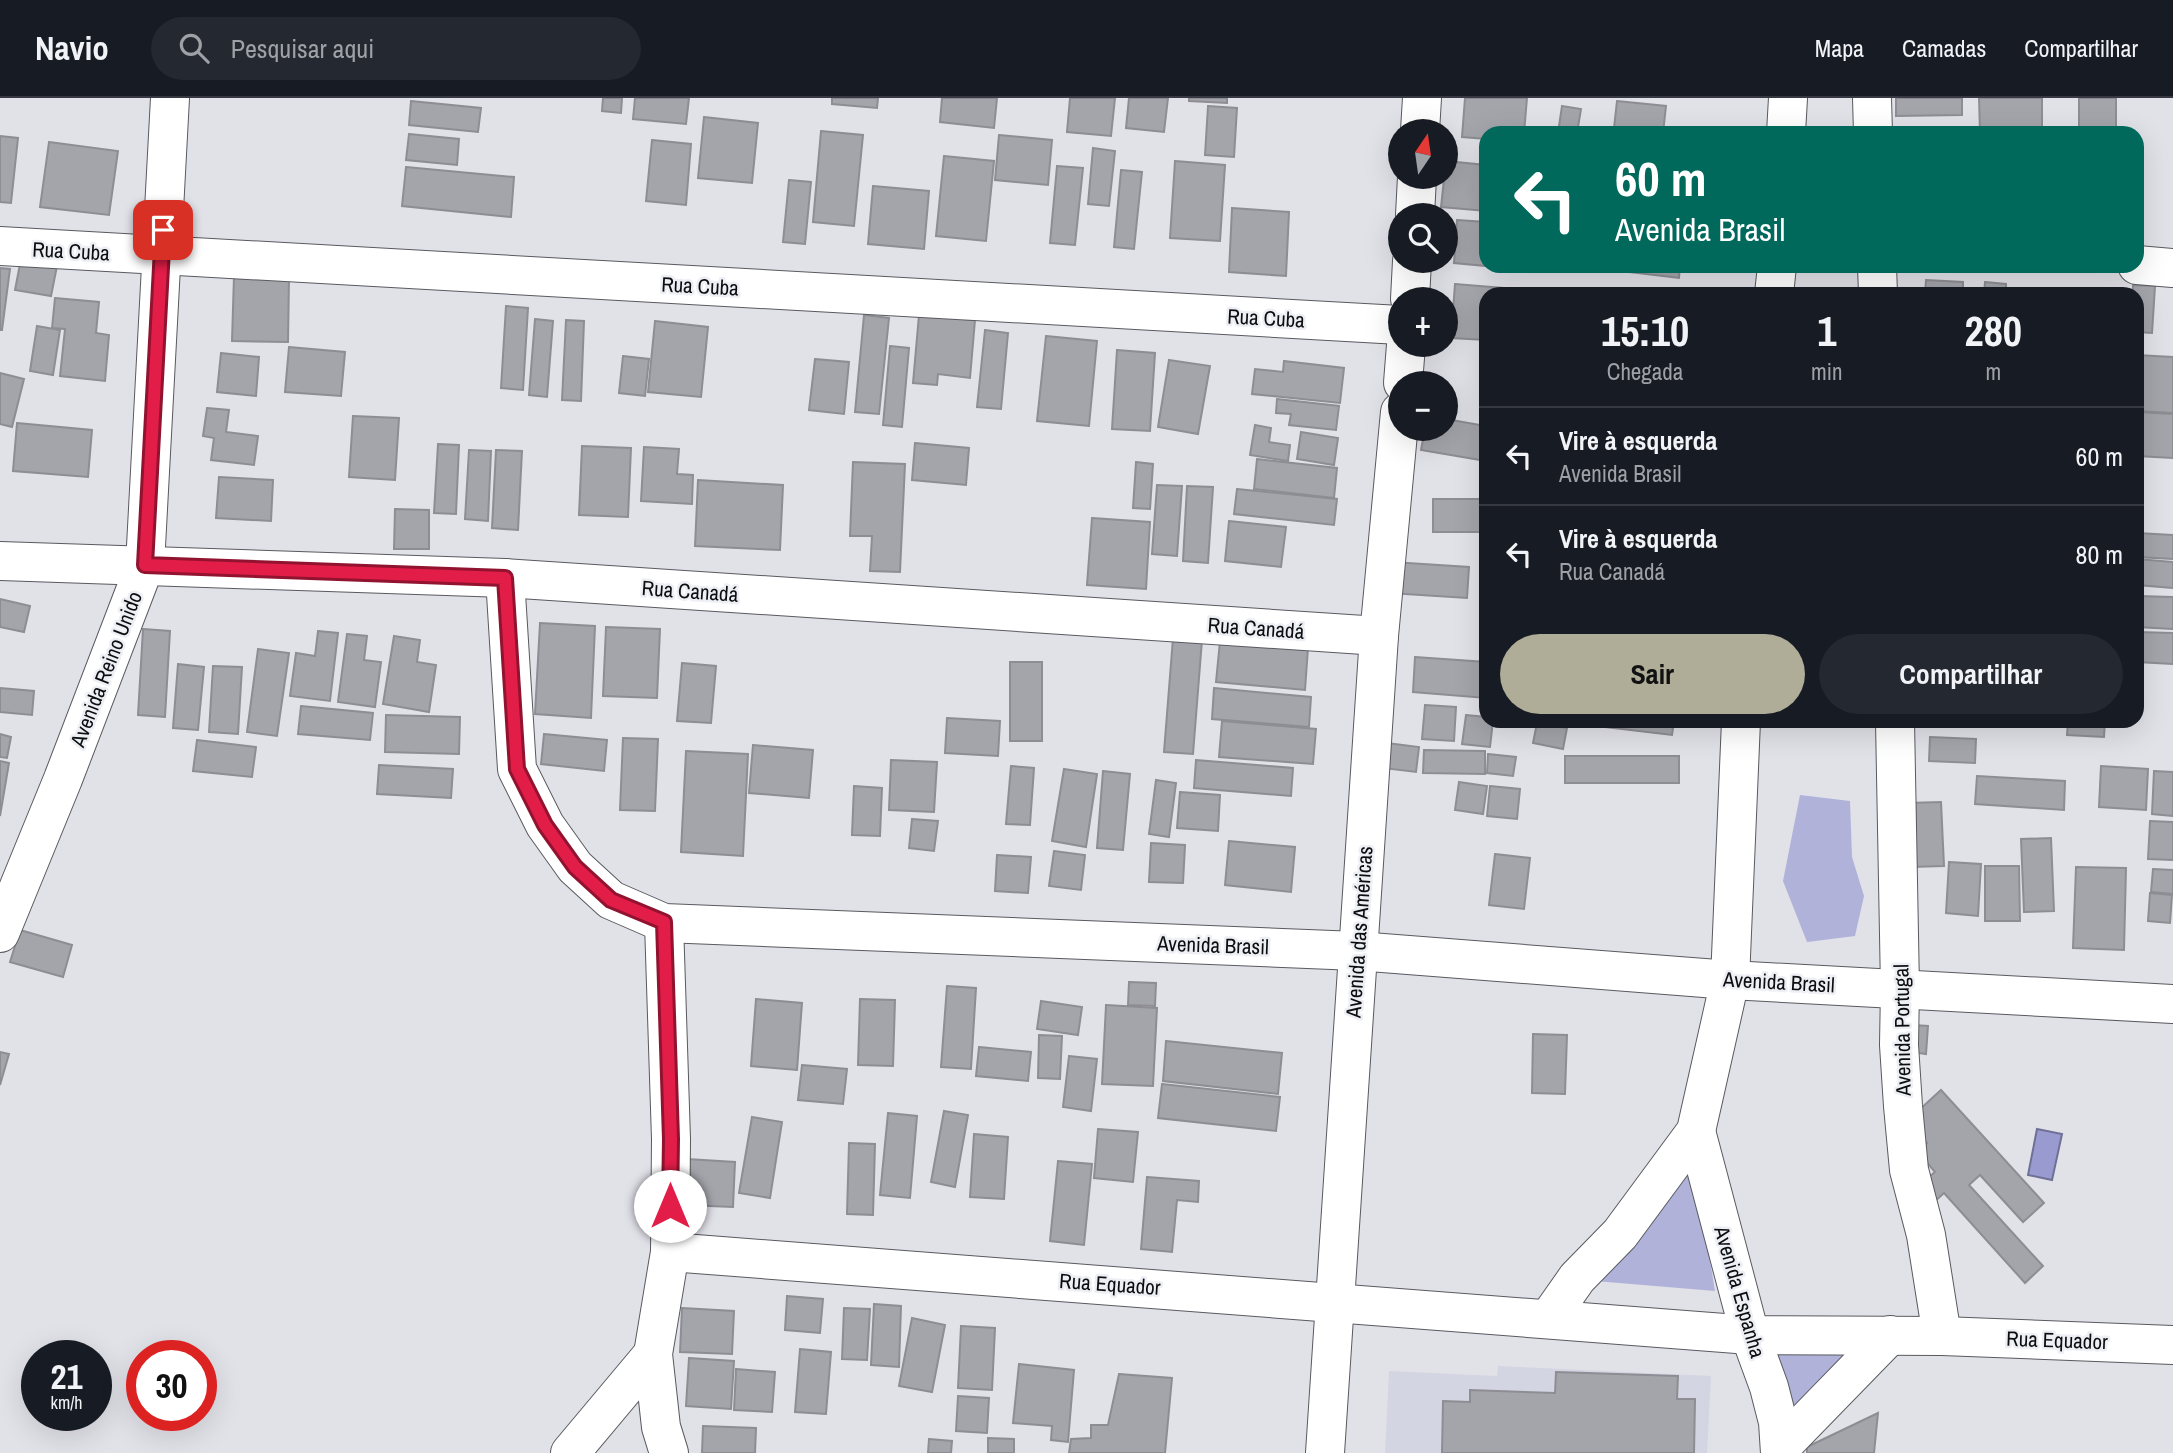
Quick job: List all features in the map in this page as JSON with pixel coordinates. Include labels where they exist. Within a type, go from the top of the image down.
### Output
[{"type":"street","name":"Avenida Reino Unido","points":[[0,933],[63,779],[145,565],[170,98]]},
{"type":"street","points":[[1421,119],[1422,98]]},
{"type":"street","points":[[1786,126],[1788,98]]},
{"type":"street","points":[[1872,98],[1873,126]]},
{"type":"street","name":"Rua Cuba","points":[[0,246],[1388,324]]},
{"type":"street","points":[[2144,266],[2173,268]]},
{"type":"street","name":"Avenida das Américas","points":[[1325,1453],[1379,636],[1397,441]]},
{"type":"street","name":"Rua Canadá","points":[[0,561],[505,578],[1379,636]]},
{"type":"street","name":"Avenida Brasil","points":[[505,578],[517,769],[545,825],[575,867],[611,900],[664,922],[1357,951],[1730,980],[2173,1004]]},
{"type":"street","points":[[1549,1318],[1577,1278],[1620,1234],[1696,1131],[1730,980],[1741,728]]},
{"type":"street","name":"Avenida Portugal","points":[[1895,728],[1899,1045],[1909,1170],[1926,1236],[1942,1336]]},
{"type":"street","points":[[664,922],[670,1126],[670,1252],[653,1354],[661,1427],[669,1453]]},
{"type":"street","name":"Avenida Espanha","points":[[1696,1131],[1750,1335],[1779,1422],[1780,1450]]},
{"type":"street","name":"Rua Equador","points":[[670,1252],[1750,1335],[1942,1336],[2173,1345]]},
{"type":"street","points":[[1780,1450],[1890,1335]]},
{"type":"street","points":[[570,1453],[653,1354]]},
{"type":"shaded area","points":[[1800,795],[1850,801],[1852,857],[1864,896],[1855,936],[1807,942],[1783,881]]},
{"type":"shaded area","points":[[2037,1129],[2062,1134],[2052,1180],[2028,1175]]},
{"type":"shaded area","points":[[1693,1157],[1715,1291],[1595,1281]]},
{"type":"shaded area","points":[[1764,1344],[1868,1344],[1794,1412]]},
{"type":"shaded area","points":[[1498,1366],[1711,1376],[1707,1453],[1385,1453],[1389,1371],[1497,1376]]},
{"type":"building","points":[[603,98],[622,98],[621,113],[602,111]]},
{"type":"building","points":[[635,98],[689,98],[686,124],[633,119]]},
{"type":"building","points":[[832,98],[878,98],[877,108],[832,104]]},
{"type":"building","points":[[942,98],[997,98],[994,128],[940,122]]},
{"type":"building","points":[[1070,98],[1115,98],[1111,136],[1067,132]]},
{"type":"building","points":[[1129,98],[1168,98],[1164,132],[1126,128]]},
{"type":"building","points":[[1189,98],[1227,98],[1227,103],[1189,101]]},
{"type":"building","points":[[1465,98],[1527,98],[1525,126],[1479,126],[1479,138],[1462,137]]},
{"type":"building","points":[[1896,98],[1962,98],[1962,115],[1896,116]]},
{"type":"building","points":[[1979,98],[2042,98],[2042,126],[1980,126]]},
{"type":"building","points":[[2079,98],[2116,98],[2116,126],[2079,126]]},
{"type":"building","points":[[411,101],[481,108],[478,132],[409,125]]},
{"type":"building","points":[[1617,101],[1666,106],[1664,126],[1614,126]]},
{"type":"building","points":[[1208,106],[1237,108],[1234,157],[1205,155]]},
{"type":"building","points":[[1562,106],[1581,109],[1578,126],[1559,126]]},
{"type":"building","points":[[704,117],[758,123],[752,183],[698,178]]},
{"type":"building","points":[[821,131],[863,135],[854,226],[813,222]]},
{"type":"building","points":[[409,134],[459,139],[457,165],[406,160]]},
{"type":"building","points":[[999,135],[1052,140],[1048,185],[995,180]]},
{"type":"building","points":[[0,136],[18,138],[11,203],[0,202]]},
{"type":"building","points":[[652,140],[691,144],[686,205],[646,201]]},
{"type":"building","points":[[49,142],[118,151],[109,215],[40,207]]},
{"type":"building","points":[[1093,148],[1115,151],[1109,206],[1088,204]]},
{"type":"building","points":[[944,156],[994,161],[986,241],[936,236]]},
{"type":"building","points":[[1175,161],[1225,165],[1220,241],[1170,238]]},
{"type":"building","points":[[1458,162],[1479,164],[1479,210],[1458,209],[1458,203],[1441,203],[1443,189],[1458,189]]},
{"type":"building","points":[[1057,166],[1083,168],[1075,245],[1050,243]]},
{"type":"building","points":[[406,167],[514,177],[511,217],[402,206]]},
{"type":"building","points":[[1121,170],[1142,172],[1134,249],[1114,247]]},
{"type":"building","points":[[789,180],[811,182],[805,244],[783,242]]},
{"type":"building","points":[[873,186],[929,191],[924,249],[868,244]]},
{"type":"building","points":[[1232,208],[1289,212],[1286,276],[1229,272]]},
{"type":"building","points":[[1458,220],[1479,222],[1479,265],[1458,263]]},
{"type":"building","points":[[21,259],[57,266],[51,296],[15,290]]},
{"type":"building","points":[[0,268],[10,269],[2,330],[0,330]]},
{"type":"building","points":[[1638,273],[1679,273],[1679,278]]},
{"type":"building","points":[[234,276],[289,277],[288,342],[232,341]]},
{"type":"building","points":[[1926,280],[1963,282],[1963,287],[1926,287]]},
{"type":"building","points":[[1985,282],[2006,284],[2006,287],[1985,287]]},
{"type":"building","points":[[1455,284],[1493,287],[1479,287],[1479,340],[1458,338],[1458,287],[1455,287]]},
{"type":"building","points":[[2155,286],[2152,333],[2144,332],[2144,287],[2133,287]]},
{"type":"building","points":[[55,298],[99,302],[96,333],[109,335],[105,381],[60,376],[65,329],[52,328]]},
{"type":"building","points":[[506,306],[528,308],[523,390],[501,388]]},
{"type":"building","points":[[864,315],[889,318],[879,414],[855,412]]},
{"type":"building","points":[[919,315],[975,320],[970,378],[938,374],[937,385],[913,383]]},
{"type":"building","points":[[535,319],[553,321],[547,397],[529,395]]},
{"type":"building","points":[[566,320],[584,321],[581,401],[562,400]]},
{"type":"building","points":[[655,321],[708,327],[701,397],[648,392]]},
{"type":"building","points":[[37,326],[60,330],[53,375],[30,371]]},
{"type":"building","points":[[985,330],[1008,333],[1001,409],[977,407]]},
{"type":"building","points":[[1046,336],[1097,341],[1089,426],[1037,421]]},
{"type":"building","points":[[890,346],[909,348],[902,427],[883,425]]},
{"type":"building","points":[[289,347],[345,352],[341,396],[285,392]]},
{"type":"building","points":[[1117,350],[1155,353],[1150,431],[1112,429]]},
{"type":"building","points":[[221,353],[259,357],[256,396],[217,392]]},
{"type":"building","points":[[2144,355],[2173,357],[2173,413],[2144,411]]},
{"type":"building","points":[[623,356],[649,359],[645,396],[619,393]]},
{"type":"building","points":[[815,359],[849,362],[844,414],[809,410]]},
{"type":"building","points":[[1169,360],[1210,366],[1198,434],[1158,427]]},
{"type":"building","points":[[1284,361],[1344,368],[1340,403],[1252,394],[1255,369],[1283,372]]},
{"type":"building","points":[[0,373],[24,379],[12,427],[0,424]]},
{"type":"building","points":[[1277,399],[1339,406],[1336,430],[1289,425],[1291,414],[1276,413]]},
{"type":"building","points":[[207,408],[229,410],[226,432],[258,436],[254,465],[211,460],[214,438],[203,436]]},
{"type":"building","points":[[2144,412],[2173,414],[2173,458],[2144,456]]},
{"type":"building","points":[[353,416],[399,418],[395,480],[349,477]]},
{"type":"building","points":[[1458,421],[1479,425],[1479,460],[1421,450],[1423,441],[1458,441]]},
{"type":"building","points":[[17,423],[92,430],[88,477],[13,471]]},
{"type":"building","points":[[1255,425],[1271,428],[1269,442],[1290,445],[1288,461],[1250,455]]},
{"type":"building","points":[[1301,432],[1338,438],[1334,465],[1297,459]]},
{"type":"building","points":[[915,443],[969,448],[966,485],[912,480]]},
{"type":"building","points":[[438,444],[459,445],[456,514],[434,513]]},
{"type":"building","points":[[582,446],[631,448],[628,517],[579,515]]},
{"type":"building","points":[[644,447],[679,449],[677,474],[693,475],[692,504],[641,501]]},
{"type":"building","points":[[469,450],[491,451],[488,521],[465,519]]},
{"type":"building","points":[[496,450],[522,451],[518,530],[492,528]]},
{"type":"building","points":[[1257,459],[1337,468],[1334,498],[1254,489]]},
{"type":"building","points":[[853,462],[905,464],[900,572],[870,571],[872,536],[850,536]]},
{"type":"building","points":[[1136,462],[1153,464],[1150,509],[1133,508]]},
{"type":"building","points":[[219,477],[273,480],[271,521],[216,518]]},
{"type":"building","points":[[698,480],[783,485],[780,550],[695,546]]},
{"type":"building","points":[[1157,485],[1182,486],[1177,556],[1152,554]]},
{"type":"building","points":[[1187,486],[1213,487],[1208,563],[1183,561]]},
{"type":"building","points":[[1237,489],[1337,499],[1334,525],[1234,514]]},
{"type":"building","points":[[1433,499],[1479,499],[1479,532],[1433,532]]},
{"type":"building","points":[[395,509],[429,510],[429,549],[394,549]]},
{"type":"building","points":[[1092,518],[1150,522],[1146,589],[1087,585]]},
{"type":"building","points":[[1229,521],[1286,527],[1281,567],[1225,561]]},
{"type":"building","points":[[2144,533],[2173,535],[2173,559],[2144,557]]},
{"type":"building","points":[[2144,560],[2173,562],[2173,588],[2144,586]]},
{"type":"building","points":[[1392,562],[1469,567],[1467,598],[1390,593]]},
{"type":"building","points":[[2144,596],[2173,597],[2173,629],[2144,627]]},
{"type":"building","points":[[0,599],[30,606],[24,632],[0,627]]},
{"type":"building","points":[[540,623],[595,626],[591,718],[535,714]]},
{"type":"building","points":[[606,627],[660,629],[657,698],[603,696]]},
{"type":"building","points":[[143,629],[170,631],[165,717],[138,715]]},
{"type":"building","points":[[318,631],[338,633],[330,701],[290,696],[296,653],[315,656]]},
{"type":"building","points":[[2144,632],[2173,633],[2173,664],[2144,662]]},
{"type":"building","points":[[347,634],[367,636],[364,660],[381,662],[375,707],[338,702]]},
{"type":"building","points":[[394,636],[420,640],[417,662],[436,665],[429,712],[383,704]]},
{"type":"building","points":[[1173,638],[1202,640],[1193,754],[1164,752]]},
{"type":"building","points":[[1220,641],[1308,648],[1305,690],[1216,682]]},
{"type":"building","points":[[258,649],[289,653],[277,736],[247,732]]},
{"type":"building","points":[[1415,657],[1479,662],[1479,697],[1413,692]]},
{"type":"building","points":[[1010,662],[1042,662],[1042,741],[1010,741]]},
{"type":"building","points":[[682,663],[716,666],[711,723],[677,721]]},
{"type":"building","points":[[178,664],[204,667],[198,730],[173,728]]},
{"type":"building","points":[[213,666],[242,667],[238,734],[209,732]]},
{"type":"building","points":[[0,688],[34,691],[32,715],[0,712]]},
{"type":"building","points":[[1214,688],[1311,697],[1309,727],[1212,719]]},
{"type":"building","points":[[1425,705],[1456,707],[1454,741],[1422,739]]},
{"type":"building","points":[[301,706],[373,713],[370,740],[298,734]]},
{"type":"building","points":[[386,715],[460,717],[459,754],[385,752]]},
{"type":"building","points":[[1466,715],[1479,716],[1479,728],[1492,728],[1490,747],[1462,744]]},
{"type":"building","points":[[947,718],[1000,721],[998,756],[945,753]]},
{"type":"building","points":[[1222,721],[1316,729],[1313,764],[1219,757]]},
{"type":"building","points":[[1536,728],[1567,728],[1563,749],[1533,743]]},
{"type":"building","points":[[1613,728],[1673,728],[1672,735]]},
{"type":"building","points":[[2068,728],[2105,728],[2104,737],[2067,735]]},
{"type":"building","points":[[0,734],[11,737],[7,758],[0,757]]},
{"type":"building","points":[[544,734],[607,740],[604,771],[541,764]]},
{"type":"building","points":[[1930,737],[1976,739],[1975,763],[1929,761]]},
{"type":"building","points":[[623,738],[658,739],[655,811],[620,810]]},
{"type":"building","points":[[197,740],[256,747],[252,777],[193,771]]},
{"type":"building","points":[[1387,743],[1419,747],[1416,772],[1383,768]]},
{"type":"building","points":[[753,745],[813,750],[809,798],[749,793]]},
{"type":"building","points":[[1424,750],[1485,751],[1485,774],[1423,773]]},
{"type":"building","points":[[686,751],[748,754],[743,856],[681,852]]},
{"type":"building","points":[[1488,754],[1516,757],[1513,776],[1487,773]]},
{"type":"building","points":[[1565,756],[1679,756],[1679,783],[1565,783]]},
{"type":"building","points":[[891,760],[937,762],[934,812],[889,810]]},
{"type":"building","points":[[1196,760],[1293,768],[1291,796],[1194,788]]},
{"type":"building","points":[[0,761],[9,763],[0,816]]},
{"type":"building","points":[[379,765],[453,769],[451,798],[377,794]]},
{"type":"building","points":[[1011,766],[1034,768],[1030,825],[1006,824]]},
{"type":"building","points":[[2101,766],[2148,769],[2146,810],[2099,807]]},
{"type":"building","points":[[1064,769],[1097,774],[1086,847],[1052,841]]},
{"type":"building","points":[[1103,771],[1130,774],[1123,850],[1097,848]]},
{"type":"building","points":[[2154,771],[2173,772],[2173,816],[2152,814]]},
{"type":"building","points":[[1977,776],[2065,781],[2064,810],[1975,804]]},
{"type":"building","points":[[1156,780],[1176,783],[1169,837],[1149,834]]},
{"type":"building","points":[[1459,782],[1487,786],[1483,814],[1455,810]]},
{"type":"building","points":[[854,786],[882,788],[880,836],[852,835]]},
{"type":"building","points":[[1490,786],[1520,789],[1517,819],[1487,816]]},
{"type":"building","points":[[1180,792],[1220,795],[1218,831],[1177,828]]},
{"type":"building","points":[[1941,802],[1944,866],[1910,867],[1907,803]]},
{"type":"building","points":[[912,819],[938,821],[934,851],[909,848]]},
{"type":"building","points":[[2150,821],[2173,822],[2173,860],[2148,859]]},
{"type":"building","points":[[2051,838],[2054,911],[2024,912],[2021,839]]},
{"type":"building","points":[[1229,841],[1295,847],[1291,892],[1225,885]]},
{"type":"building","points":[[1151,843],[1185,845],[1183,883],[1149,882]]},
{"type":"building","points":[[1054,851],[1085,855],[1081,890],[1049,886]]},
{"type":"building","points":[[1495,854],[1530,858],[1524,909],[1489,905]]},
{"type":"building","points":[[997,855],[1031,857],[1028,893],[995,891]]},
{"type":"building","points":[[1949,862],[1981,864],[1978,916],[1946,913]]},
{"type":"building","points":[[1985,866],[2019,866],[2020,921],[1985,921]]},
{"type":"building","points":[[2076,867],[2126,868],[2124,950],[2073,948]]},
{"type":"building","points":[[2153,869],[2173,870],[2173,894],[2151,892]]},
{"type":"building","points":[[2150,893],[2172,895],[2170,923],[2148,921]]},
{"type":"building","points":[[20,930],[72,945],[63,977],[10,962]]},
{"type":"building","points":[[1129,982],[1156,983],[1155,1006],[1128,1005]]},
{"type":"building","points":[[947,986],[976,988],[971,1069],[941,1067]]},
{"type":"building","points":[[756,999],[802,1003],[797,1070],[751,1066]]},
{"type":"building","points":[[860,999],[895,1000],[893,1066],[858,1065]]},
{"type":"building","points":[[1041,1001],[1082,1007],[1078,1035],[1037,1029]]},
{"type":"building","points":[[1106,1005],[1157,1008],[1153,1086],[1102,1084]]},
{"type":"building","points":[[1913,1025],[1928,1026],[1926,1054],[1911,1052]]},
{"type":"building","points":[[1533,1034],[1567,1035],[1565,1094],[1532,1093]]},
{"type":"building","points":[[1039,1035],[1062,1036],[1060,1079],[1038,1078]]},
{"type":"building","points":[[1166,1041],[1282,1053],[1278,1094],[1163,1081]]},
{"type":"building","points":[[979,1047],[1031,1052],[1028,1081],[976,1076]]},
{"type":"building","points":[[0,1052],[9,1054],[0,1085]]},
{"type":"building","points":[[1069,1056],[1097,1059],[1091,1111],[1063,1107]]},
{"type":"building","points":[[802,1065],[847,1069],[843,1104],[798,1100]]},
{"type":"building","points":[[1162,1084],[1280,1097],[1276,1131],[1158,1118]]},
{"type":"building","points":[[1941,1090],[2044,1203],[2023,1222],[1980,1175],[1969,1185],[2043,1266],[2025,1283],[1944,1193],[1932,1204],[1917,1187],[1935,1172],[1917,1151],[1927,1143],[1907,1121]]},
{"type":"building","points":[[944,1111],[968,1115],[955,1187],[931,1182]]},
{"type":"building","points":[[888,1113],[917,1116],[910,1198],[880,1195]]},
{"type":"building","points":[[752,1117],[782,1122],[770,1198],[739,1193]]},
{"type":"building","points":[[1098,1129],[1138,1132],[1133,1182],[1094,1178]]},
{"type":"building","points":[[974,1134],[1008,1137],[1004,1199],[970,1197]]},
{"type":"building","points":[[849,1143],[875,1144],[873,1215],[847,1214]]},
{"type":"building","points":[[687,1159],[735,1162],[733,1207],[684,1205]]},
{"type":"building","points":[[1058,1161],[1092,1164],[1084,1245],[1050,1241]]},
{"type":"building","points":[[1147,1177],[1199,1181],[1198,1202],[1177,1200],[1172,1252],[1141,1249]]},
{"type":"building","points":[[787,1296],[823,1299],[820,1333],[785,1330]]},
{"type":"building","points":[[874,1304],[901,1306],[899,1367],[871,1365]]},
{"type":"building","points":[[682,1308],[734,1311],[732,1354],[680,1352]]},
{"type":"building","points":[[844,1308],[870,1309],[867,1360],[842,1359]]},
{"type":"building","points":[[912,1318],[945,1325],[932,1392],[899,1386]]},
{"type":"building","points":[[961,1326],[995,1328],[992,1390],[958,1388]]},
{"type":"building","points":[[800,1349],[831,1352],[826,1414],[795,1412]]},
{"type":"building","points":[[689,1358],[734,1361],[731,1409],[686,1406]]},
{"type":"building","points":[[1019,1364],[1074,1370],[1068,1442],[1051,1440],[1052,1426],[1013,1423]]},
{"type":"building","points":[[736,1369],[775,1372],[772,1412],[734,1410]]},
{"type":"building","points":[[1556,1372],[1678,1376],[1677,1399],[1695,1399],[1694,1453],[1442,1453],[1443,1401],[1470,1402],[1470,1390],[1555,1393]]},
{"type":"building","points":[[1119,1374],[1172,1378],[1165,1453],[1069,1453],[1071,1439],[1091,1438],[1091,1425],[1108,1425]]},
{"type":"building","points":[[958,1396],[989,1398],[987,1433],[956,1431]]},
{"type":"building","points":[[1878,1413],[1874,1453],[1807,1453],[1807,1447]]},
{"type":"building","points":[[703,1426],[756,1428],[755,1453],[702,1453]]},
{"type":"building","points":[[988,1438],[1014,1439],[1014,1453],[988,1453]]},
{"type":"building","points":[[929,1439],[952,1441],[951,1453],[928,1453]]},
{"type":"route","points":[[163,230],[145,565],[505,578],[517,769],[545,825],[575,867],[611,900],[664,922],[671,1139],[670,1206]]}]
